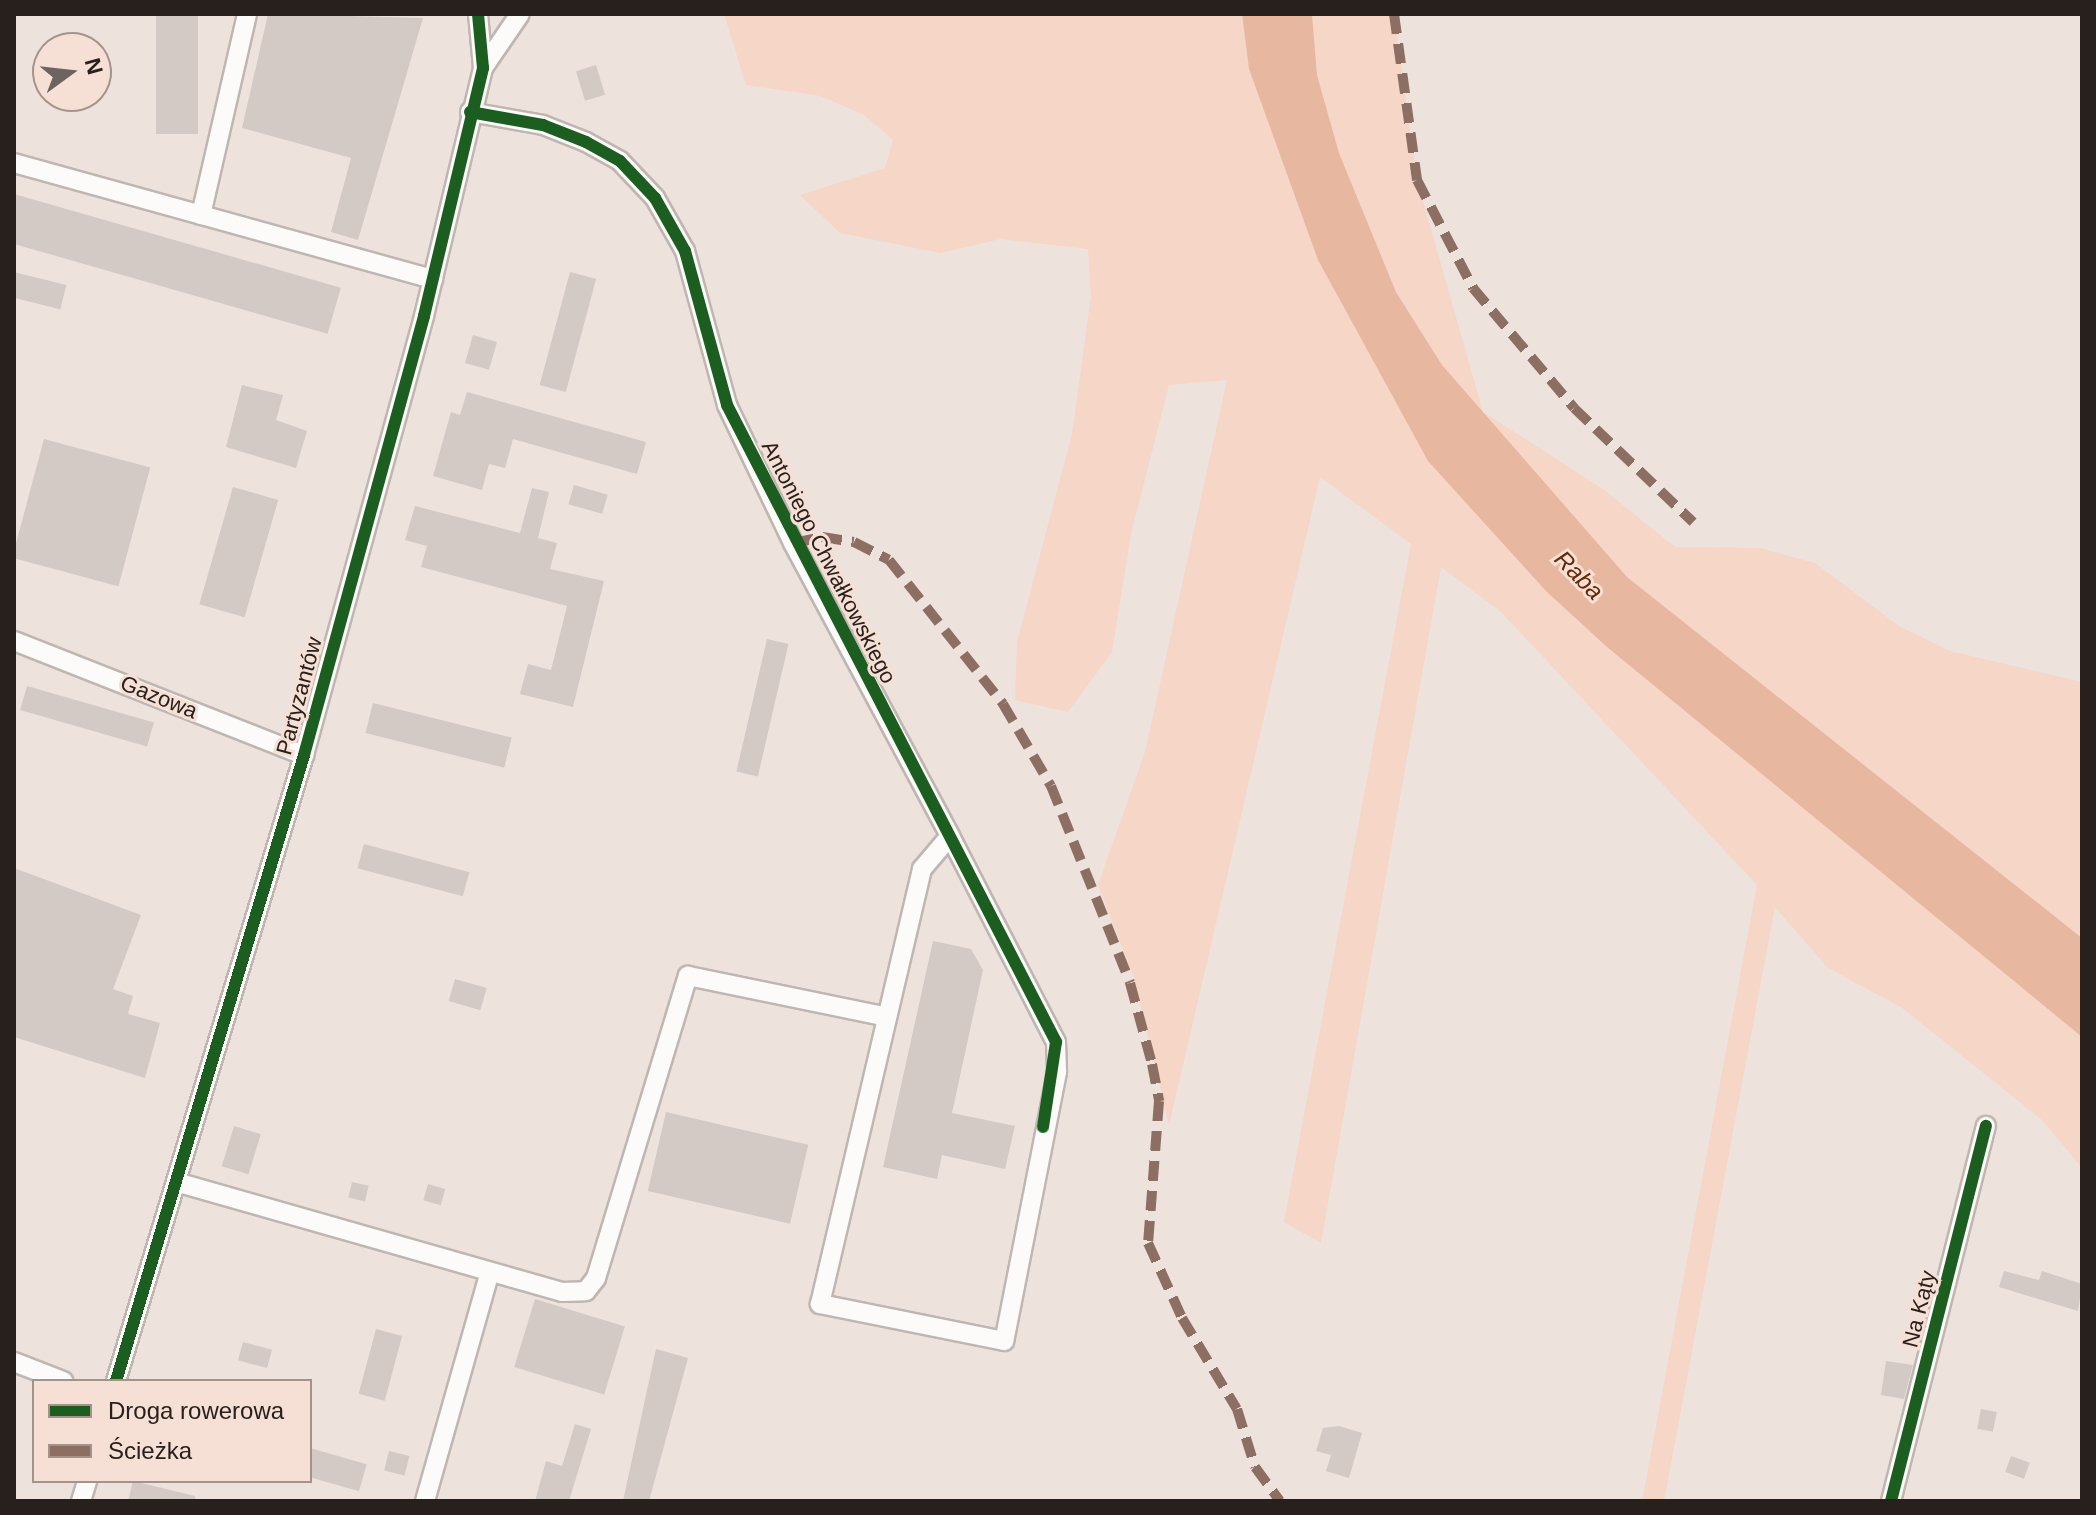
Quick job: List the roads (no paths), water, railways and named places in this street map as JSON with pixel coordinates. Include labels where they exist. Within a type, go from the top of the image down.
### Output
[{"type":"street","points":[[201,215],[247,14]]},
{"type":"street","name":"Partyzantów","points":[[117,1379],[304,755],[433,279],[470,112],[483,68],[478,14]]},
{"type":"street","points":[[483,68],[520,14]]},
{"type":"street","name":"Antoniego Chwałkowskiego","points":[[470,112],[543,125],[586,142],[620,161],[655,198],[685,251],[727,405],[1056,1042],[1004,1341],[820,1304],[887,1017]]},
{"type":"street","points":[[14,163],[433,279]]},
{"type":"street","name":"Gazowa","points":[[14,641],[304,755]]},
{"type":"street","points":[[176,1182],[562,1292],[586,1291],[596,1278],[688,976],[887,1017],[922,869],[950,836]]},
{"type":"street","name":"Na Kąty","points":[[1891,1501],[1986,1126]]},
{"type":"street","points":[[425,1501],[490,1272]]},
{"type":"street","points":[[14,1362],[58,1379]]},
{"type":"water","name":"Raba","points":[[1242,14],[1312,14],[1317,75],[1339,153],[1396,292],[1442,365],[1627,577],[2082,938],[2082,1037],[1607,647],[1547,592],[1428,461],[1318,260],[1249,69]]}]
